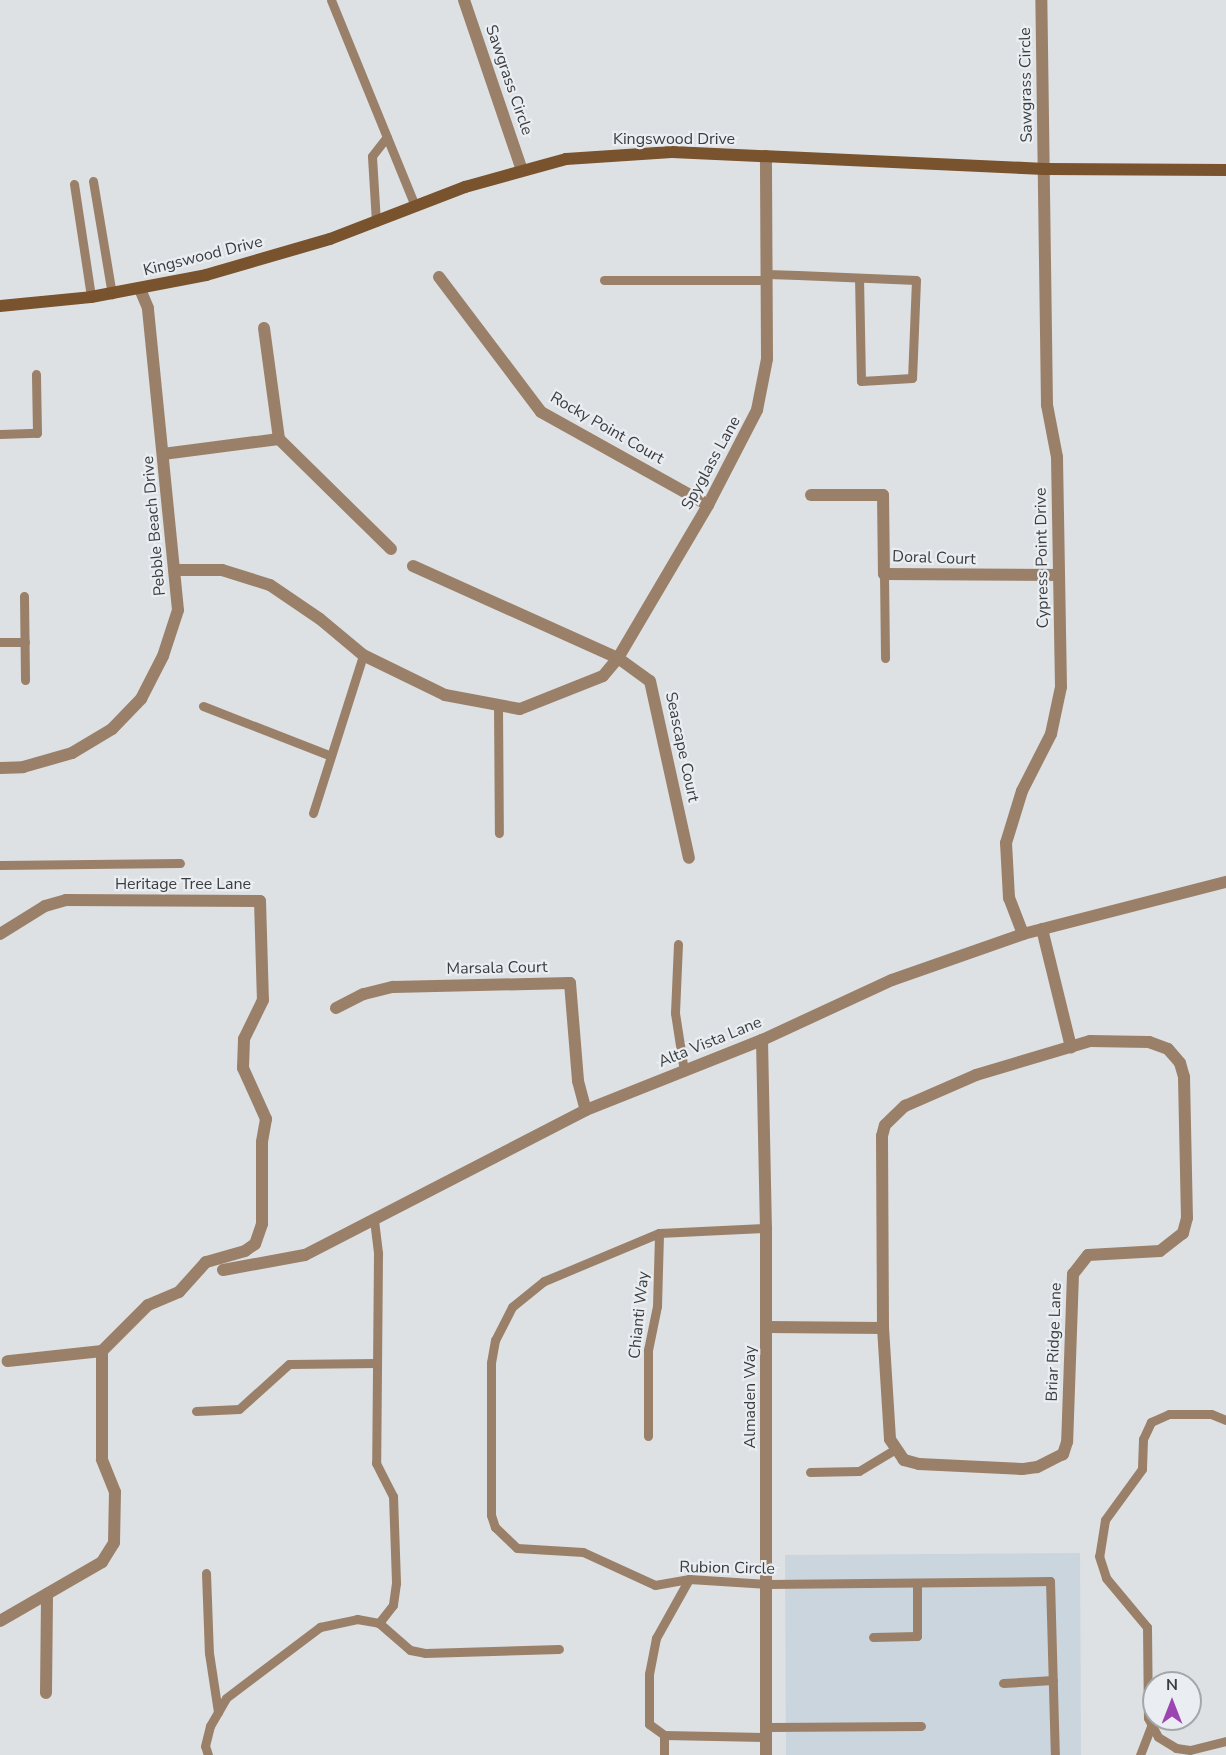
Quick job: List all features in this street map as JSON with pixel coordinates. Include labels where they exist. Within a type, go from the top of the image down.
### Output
[{"type":"street","name":"Sawgrass Circle","points":[[464,0],[522,170]]},
{"type":"street","name":"Sawgrass Circle","points":[[1041,0],[1045,169]]},
{"type":"street","name":"Kingswood Drive","points":[[0,306],[112,294],[206,275],[376,222],[415,206],[522,170],[566,159],[621,153],[766,156],[1045,169],[1226,170]]},
{"type":"street","name":"Spyglass Lane","points":[[176,570],[222,570],[270,585],[320,619],[363,655],[445,695],[520,709],[603,676],[618,658],[708,505],[757,411],[767,359],[766,156]]},
{"type":"street","name":"Cypress Point Drive","points":[[1023,934],[1007,884],[1006,843],[1012,816],[1042,756],[1058,711],[1057,457],[1047,405],[1045,169]]},
{"type":"street","name":"Rocky Point Court","points":[[439,277],[541,412],[708,505]]},
{"type":"street","name":"Pebble Beach Drive","points":[[0,768],[48,762],[92,744],[141,699],[163,656],[178,610],[176,570],[148,308],[140,289]]},
{"type":"street","points":[[264,328],[279,439],[391,549]]},
{"type":"street","points":[[164,454],[279,439]]},
{"type":"street","name":"Doral Court","points":[[811,495],[883,495],[884,574],[1059,575]]},
{"type":"street","points":[[413,566],[618,658]]},
{"type":"street","name":"Seascape Court","points":[[618,658],[650,681],[689,858]]},
{"type":"street","name":"Alta Vista Lane","points":[[223,1270],[305,1254],[586,1110],[762,1040],[892,980],[1023,934],[1226,882]]},
{"type":"street","name":"Heritage Tree Lane","points":[[0,934],[45,906],[66,900],[260,901],[263,1000],[244,1039],[243,1052],[244,1073],[267,1119],[262,1142],[261,1233],[245,1251],[214,1257],[179,1292],[148,1305],[102,1351]]},
{"type":"street","points":[[1041,929],[1071,1047]]},
{"type":"street","name":"Marsala Court","points":[[336,1008],[363,994],[393,987],[570,983],[578,1082],[586,1110]]},
{"type":"street","name":"Almaden Way","points":[[762,1040],[767,1327],[766,1755]]},
{"type":"street","name":"Briar Ridge Lane","points":[[1090,1041],[1149,1042],[1168,1049],[1180,1063],[1184,1077],[1187,1218],[1183,1233],[1160,1251],[1088,1255],[1073,1274],[1067,1442],[1063,1454],[1037,1467],[1022,1469],[919,1464],[904,1460],[894,1450],[890,1439],[884,1328],[882,1136],[893,1114],[976,1075],[1090,1041]]},
{"type":"street","points":[[767,1327],[884,1328]]},
{"type":"street","points":[[0,1621],[102,1562],[114,1543],[115,1492],[102,1459],[102,1351],[8,1361]]},
{"type":"street","points":[[46,1594],[46,1693]]},
{"type":"lane","points":[[331,0],[415,206]]},
{"type":"lane","points":[[376,222],[372,156],[387,137]]},
{"type":"lane","points":[[93,181],[112,294]]},
{"type":"lane","points":[[74,184],[91,297]]},
{"type":"lane","points":[[604,280],[766,277],[859,278],[916,280],[912,378],[861,381],[859,278]]},
{"type":"lane","points":[[0,434],[37,433],[36,374]]},
{"type":"lane","points":[[884,574],[885,658]]},
{"type":"lane","points":[[24,596],[25,680]]},
{"type":"lane","points":[[0,642],[25,642]]},
{"type":"lane","points":[[313,813],[363,655]]},
{"type":"lane","points":[[498,705],[499,833]]},
{"type":"lane","points":[[203,706],[331,756]]},
{"type":"lane","points":[[0,866],[180,863]]},
{"type":"lane","points":[[678,944],[675,1013],[684,1071]]},
{"type":"lane","points":[[374,1220],[378,1254],[376,1463],[393,1496],[396,1583],[393,1605],[379,1623]]},
{"type":"lane","name":"Rubion Circle","points":[[766,1228],[683,1229],[660,1233],[544,1281],[522,1297],[505,1319],[491,1363],[491,1515],[500,1535],[517,1548],[583,1552],[612,1562],[644,1583],[689,1579],[767,1584],[1050,1581],[1055,1755]]},
{"type":"lane","name":"Chianti Way","points":[[648,1436],[648,1350],[657,1306],[660,1233]]},
{"type":"lane","points":[[196,1411],[239,1409],[289,1364],[377,1363]]},
{"type":"lane","points":[[1149,1671],[1147,1627],[1102,1571],[1101,1533],[1113,1507],[1137,1480],[1144,1432],[1151,1422],[1169,1414],[1211,1414],[1226,1420]]},
{"type":"lane","points":[[810,1472],[859,1471],[894,1450]]},
{"type":"lane","points":[[206,1573],[208,1634],[218,1712]]},
{"type":"lane","points":[[689,1579],[664,1618],[651,1658],[649,1724],[664,1735],[921,1726]]},
{"type":"lane","points":[[873,1637],[917,1636],[916,1583]]},
{"type":"lane","points":[[208,1755],[205,1746],[226,1698],[320,1627],[357,1620],[379,1623],[400,1637],[410,1650],[425,1653],[559,1649]]},
{"type":"lane","points":[[1003,1683],[1053,1680]]},
{"type":"lane","points":[[1140,1755],[1149,1731]]},
{"type":"lane","points":[[1154,1731],[1176,1752],[1226,1741]]},
{"type":"lane","points":[[664,1735],[664,1755]]},
{"type":"shaded area","points":[[1080,1553],[1081,1755],[786,1755],[785,1555]]}]
